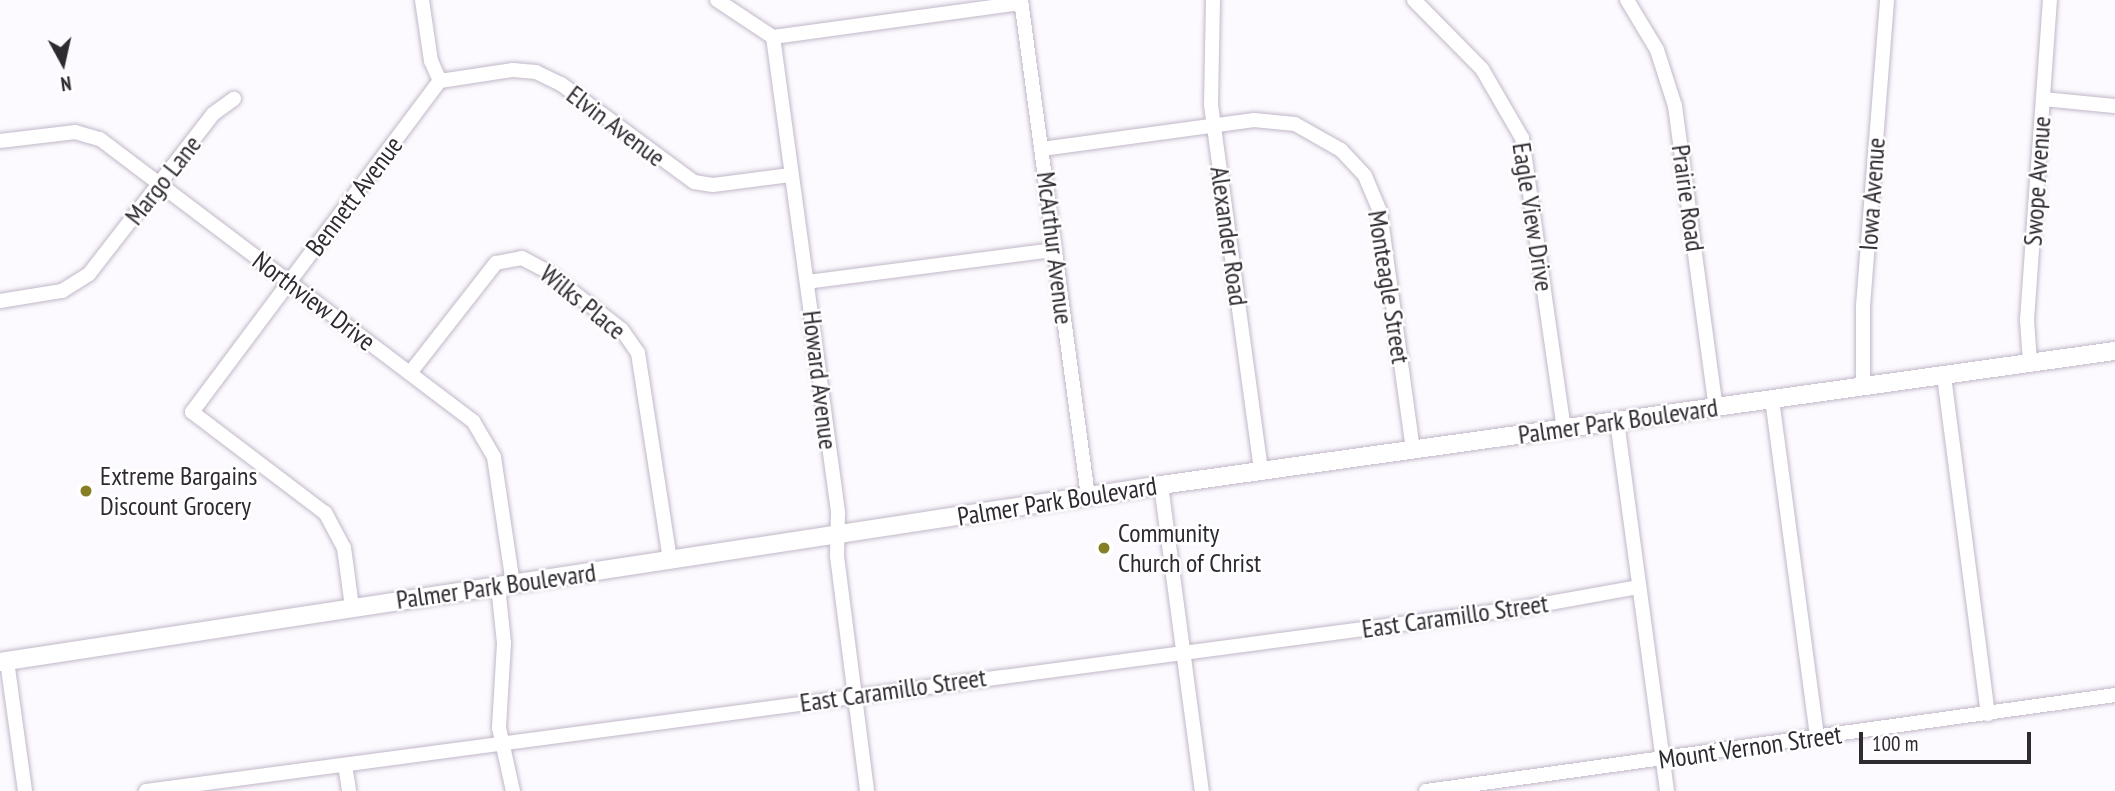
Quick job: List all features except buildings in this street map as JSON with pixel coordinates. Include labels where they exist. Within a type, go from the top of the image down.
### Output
[{"type":"main road","name":"Palmer Park Boulevard","points":[[4,662],[1161,485],[2115,351]]},
{"type":"street","points":[[422,0],[431,61],[440,80]]},
{"type":"street","points":[[717,0],[773,37],[1021,1]]},
{"type":"street","name":"Alexander Road","points":[[1213,0],[1208,72],[1262,471]]},
{"type":"street","name":"Eagle View Drive","points":[[1414,0],[1482,69],[1522,138],[1564,429]]},
{"type":"street","name":"Prairie Road","points":[[1627,0],[1657,51],[1675,106],[1716,408]]},
{"type":"street","name":"Iowa Avenue","points":[[1864,388],[1863,306],[1887,0]]},
{"type":"street","name":"Swope Avenue","points":[[2030,363],[2027,320],[2050,0]]},
{"type":"street","name":"McArthur Avenue","points":[[1021,1],[1088,496]]},
{"type":"street","name":"Howard Avenue","points":[[773,37],[838,514],[836,535],[867,791]]},
{"type":"street","name":"Elvin Avenue","points":[[440,80],[513,70],[536,72],[561,84],[694,183],[713,186],[790,175]]},
{"type":"street","name":"Bennett Avenue","points":[[352,607],[344,548],[325,513],[192,412],[440,80]]},
{"type":"street","name":"Margo Lane","points":[[0,301],[62,291],[97,266],[213,114],[234,99]]},
{"type":"street","points":[[2042,99],[2115,106]]},
{"type":"street","name":"Monteagle Street","points":[[1042,149],[1254,120],[1295,124],[1327,139],[1365,176],[1384,227],[1413,450]]},
{"type":"street","name":"Northview Drive","points":[[0,142],[58,133],[88,135],[111,146],[473,421],[489,443],[505,585],[504,643],[498,692],[503,743],[513,791]]},
{"type":"street","points":[[807,282],[1055,250]]},
{"type":"street","name":"Wilks Place","points":[[410,373],[496,263],[522,258],[547,271],[622,330],[638,353],[670,559]]},
{"type":"street","points":[[1944,376],[1988,714]]},
{"type":"street","points":[[1772,399],[1817,737]]},
{"type":"street","points":[[1617,421],[1667,791]]},
{"type":"street","points":[[1161,485],[1202,791]]},
{"type":"street","name":"East Caramillo Street","points":[[146,791],[183,789],[1182,650],[1509,609],[1639,587]]},
{"type":"street","points":[[4,662],[25,791]]},
{"type":"street","name":"Mount Vernon Street","points":[[1426,791],[2115,695]]},
{"type":"street","points":[[345,765],[349,791]]},
{"type":"place","name":"Extreme Bargains Discount Grocery","points":[[86,491]]},
{"type":"place","name":"Community Church of Christ","points":[[1104,548]]}]
